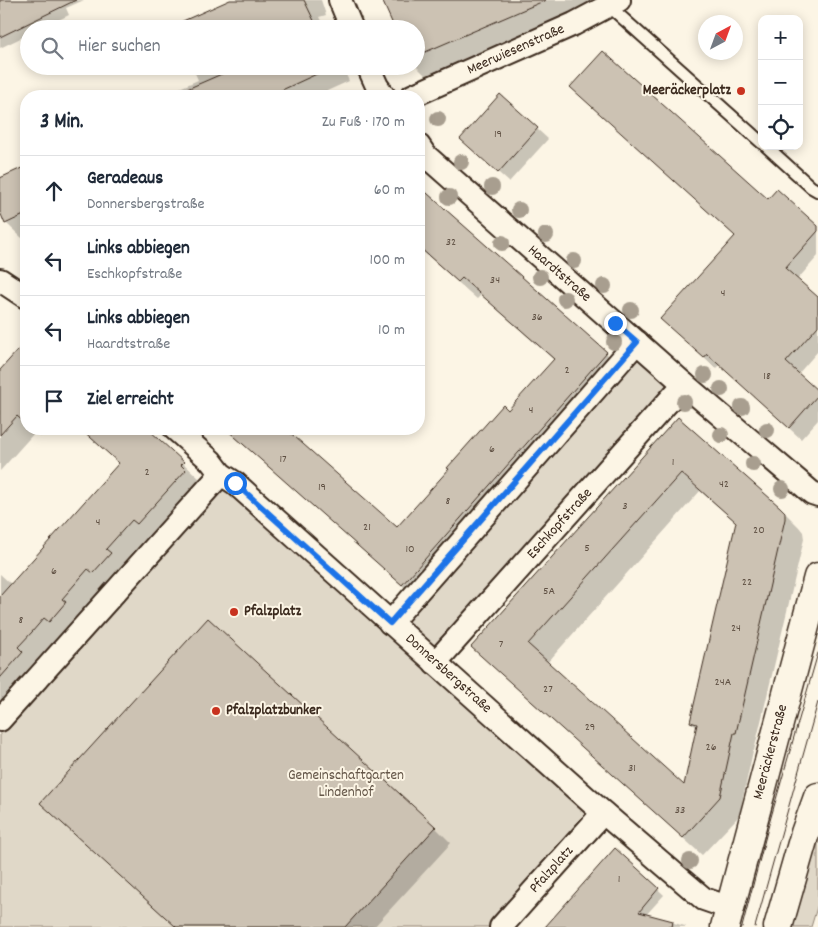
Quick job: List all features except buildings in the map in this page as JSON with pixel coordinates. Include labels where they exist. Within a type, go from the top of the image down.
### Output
[{"type":"street","points":[[340,0],[348,20]]},
{"type":"street","name":"Meerwiesenstraße","points":[[425,90],[574,24],[614,3]]},
{"type":"street","points":[[372,75],[380,90]]},
{"type":"street","name":"Haardtstraße","points":[[425,155],[684,384],[812,493],[818,495]]},
{"type":"street","points":[[390,623],[637,342]]},
{"type":"street","name":"Eschkopfstraße","points":[[435,663],[684,384]]},
{"type":"street","name":"Donnersbergstraße","points":[[182,435],[211,461],[221,474],[235,483],[604,813],[727,917]]},
{"type":"street","points":[[0,720],[221,474]]},
{"type":"street","name":"Meeräckerstraße","points":[[727,917],[818,577]]},
{"type":"street","points":[[778,927],[818,797]]},
{"type":"street","name":"Pfalzplatz","points":[[501,927],[604,813]]},
{"type":"lane","points":[[614,3],[758,139]]},
{"type":"lane","points":[[770,150],[818,192]]},
{"type":"green space","name":"Pfalzplatz","points":[[637,342],[684,384],[435,663],[595,811],[491,927],[0,927],[0,720],[221,474],[390,623]]},
{"type":"green space","points":[[818,826],[818,904],[811,927],[787,927]]},
{"type":"tram line","points":[[742,927],[769,824],[818,653]]},
{"type":"tram line","points":[[755,927],[818,702]]},
{"type":"place","name":"Meeräckerplatz","points":[[741,91]]},
{"type":"place","name":"Pfalzplatz","points":[[234,612]]},
{"type":"place","name":"Pfalzplatzbunker","points":[[216,711]]},
{"type":"route","points":[[235,483],[390,623],[637,342],[615,323]]},
{"type":"park label","name":"Gemeinschaftgarten Lindenhof","points":[[346,784]]}]
